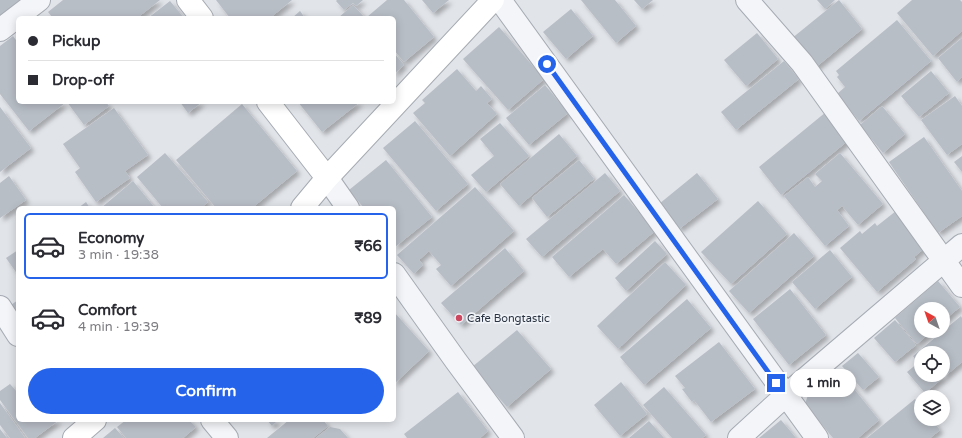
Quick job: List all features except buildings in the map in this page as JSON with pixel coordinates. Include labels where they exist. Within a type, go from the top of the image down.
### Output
[{"type":"street","points":[[18,16],[39,0]]},
{"type":"street","points":[[188,0],[200,16]]},
{"type":"street","points":[[304,206],[327,178],[493,0]]},
{"type":"street","points":[[500,0],[816,438]]},
{"type":"street","points":[[747,0],[802,63],[962,286]]},
{"type":"street","points":[[0,30],[16,18]]},
{"type":"street","points":[[270,104],[327,178],[347,206]]},
{"type":"street","points":[[739,438],[785,396],[962,246]]},
{"type":"street","points":[[396,277],[456,362],[513,438]]},
{"type":"street","points":[[0,307],[16,332]]},
{"type":"street","points":[[214,422],[227,438]]},
{"type":"place","name":"Cafe Bongtastic","points":[[459,318]]},
{"type":"route","points":[[547,64],[776,383]]}]
